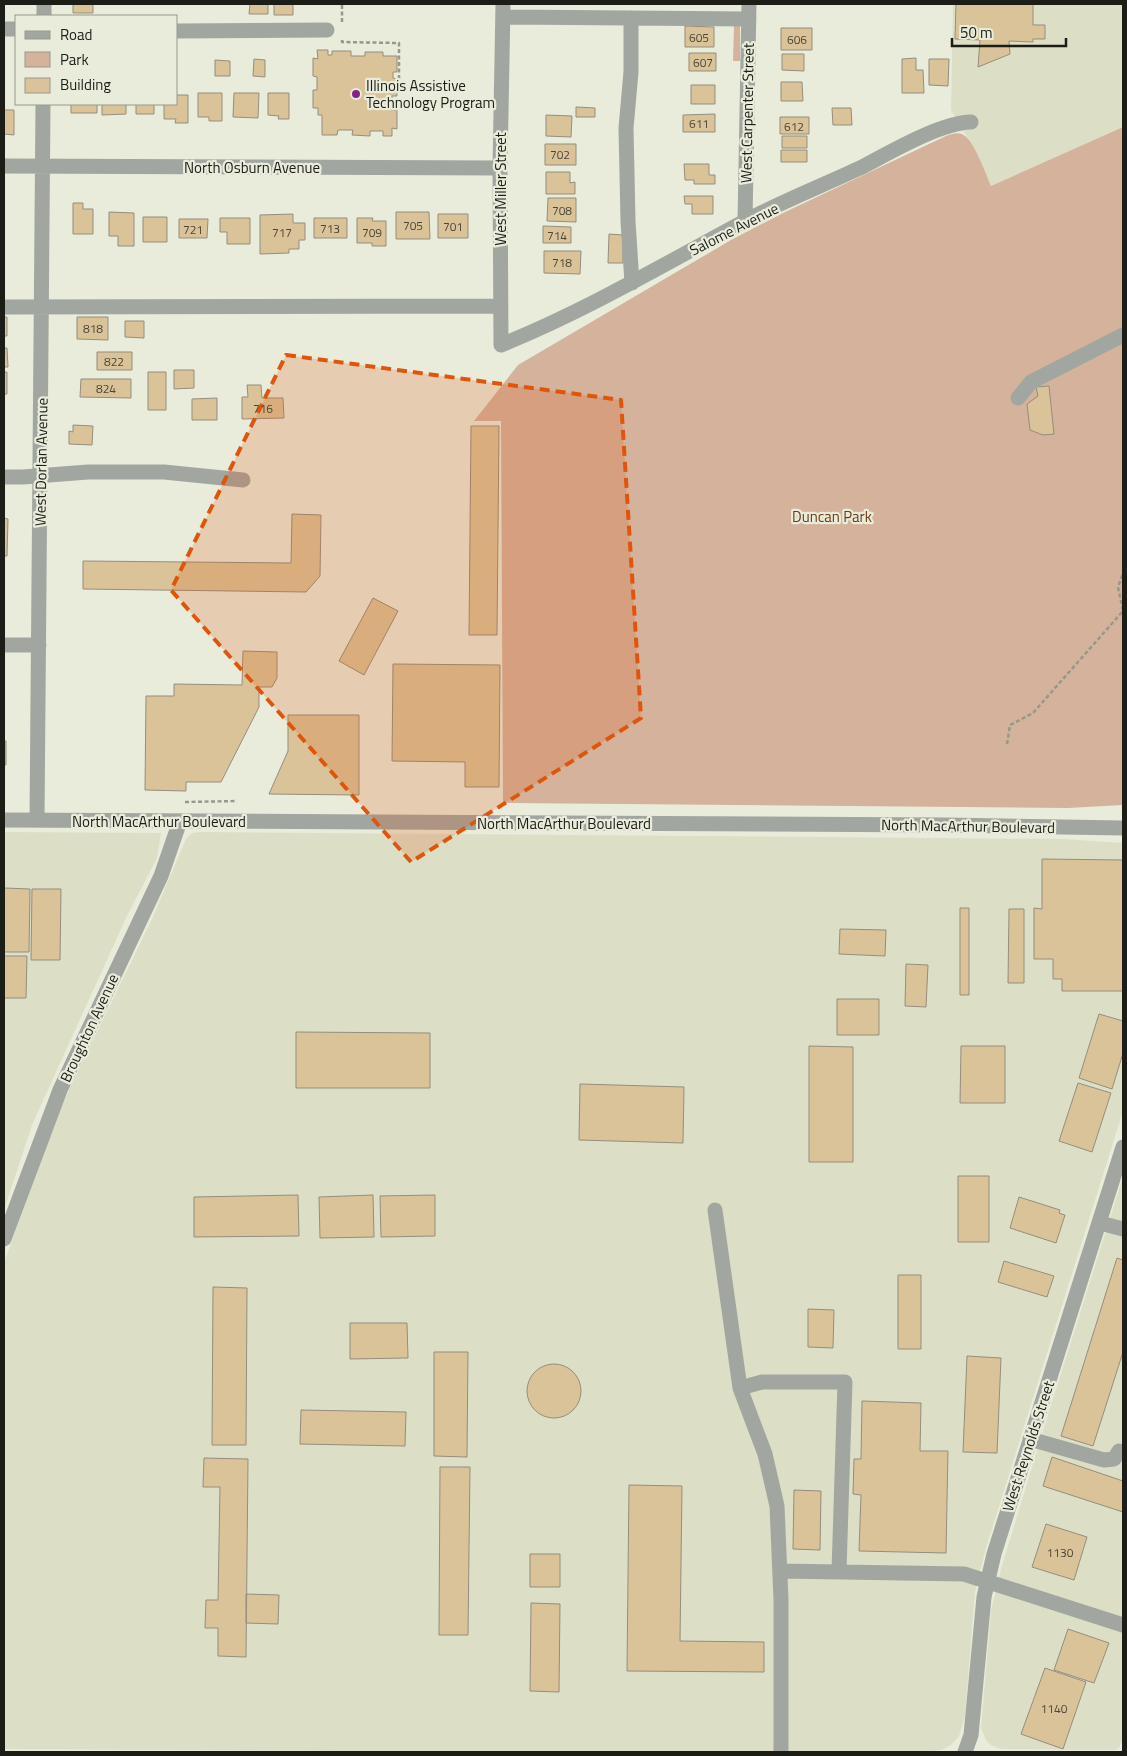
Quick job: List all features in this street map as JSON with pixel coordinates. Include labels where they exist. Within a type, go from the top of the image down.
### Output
[{"type":"street","points":[[503,10],[631,18],[749,11]]},
{"type":"street","name":"West Miller Street","points":[[501,345],[500,168],[503,10]]},
{"type":"street","name":"West Carpenter Street","points":[[745,221],[749,11]]},
{"type":"street","points":[[631,18],[631,72],[626,128],[628,221],[632,283]]},
{"type":"street","points":[[178,31],[327,30]]},
{"type":"street","name":"West Dorlan Avenue","points":[[37,820],[43,105]]},
{"type":"street","name":"Salome Avenue","points":[[501,345],[544,328],[632,283],[745,221],[909,142],[959,122],[971,122]]},
{"type":"street","name":"North Osburn Avenue","points":[[4,166],[500,168]]},
{"type":"street","points":[[4,307],[501,306]]},
{"type":"street","points":[[1018,398],[1031,382],[1123,334]]},
{"type":"street","points":[[4,477],[88,472],[164,472],[243,480]]},
{"type":"street","points":[[4,645],[39,645]]},
{"type":"street","name":"North MacArthur Boulevard","points":[[4,820],[936,825],[1123,828]]},
{"type":"street","name":"Broughton Avenue","points":[[4,1238],[60,1090],[161,876],[180,821]]},
{"type":"street","name":"West Reynolds Street","points":[[965,1752],[971,1735],[981,1617],[987,1581],[1123,1147]]},
{"type":"street","points":[[715,1210],[740,1388],[765,1454],[777,1506],[780,1571],[780,1752]]},
{"type":"street","points":[[1100,1223],[1123,1229]]},
{"type":"street","points":[[740,1388],[762,1382],[845,1382],[839,1571]]},
{"type":"street","points":[[1030,1439],[1104,1460],[1114,1459],[1122,1448]]},
{"type":"street","points":[[780,1571],[964,1574],[1123,1625]]},
{"type":"path","points":[[342,4],[342,22]]},
{"type":"path","points":[[342,40],[342,42],[399,43],[399,90]]},
{"type":"path","points":[[1007,744],[1010,725],[1034,713],[1123,611],[1118,587],[1123,573]]},
{"type":"path","points":[[186,802],[237,802]]},
{"type":"highlighted area","points":[[286,355],[621,400],[641,718],[411,862],[171,590]]},
{"type":"shaded area","points":[[953,4],[1123,4],[1123,127],[991,186],[970,142],[951,110]]},
{"type":"shaded area","points":[[4,832],[161,833],[157,858],[126,918],[32,1125],[4,1210]]},
{"type":"shaded area","points":[[192,833],[1063,839],[1123,843],[1123,1111],[986,1548],[975,1592],[965,1716],[959,1736],[951,1745],[941,1750],[931,1751],[878,1752],[4,1749],[4,1263],[57,1116],[152,919],[186,839]]},
{"type":"shaded area","points":[[1123,1177],[1123,1737],[1119,1748],[1114,1750],[1000,1749],[991,1745],[986,1740],[981,1728],[991,1611],[1001,1569],[1045,1424]]},
{"type":"green space","points":[[734,24],[740,24],[740,61],[733,61]]},
{"type":"green space","name":"Duncan Park","points":[[1123,127],[1123,805],[1068,808],[503,803],[501,421],[474,421],[518,365],[731,240],[783,213],[946,136],[956,133],[968,139],[980,159],[991,186]]},
{"type":"building","points":[[73,4],[93,4],[93,13],[73,13]]},
{"type":"building","points":[[250,4],[268,4],[268,14],[249,14]]},
{"type":"building","points":[[274,4],[293,4],[293,15],[274,15]]},
{"type":"building","points":[[956,4],[1033,4],[1033,25],[1045,25],[1045,39],[1033,39],[1033,42],[1009,41],[1010,54],[978,67],[980,40],[955,39]]},
{"type":"building","points":[[685,26],[714,27],[714,47],[685,47]]},
{"type":"building","points":[[781,28],[812,28],[812,50],[781,50]]},
{"type":"building","points":[[317,50],[328,50],[328,55],[332,55],[332,51],[351,51],[351,56],[365,56],[365,52],[383,52],[383,56],[397,56],[397,72],[393,72],[393,78],[397,79],[397,96],[392,96],[392,110],[397,110],[397,129],[392,128],[392,136],[383,136],[383,131],[370,131],[370,136],[352,135],[353,130],[338,130],[337,135],[322,135],[322,115],[318,115],[318,108],[313,108],[313,90],[317,90],[317,77],[313,76],[313,58],[318,59]]},
{"type":"building","points":[[689,53],[716,53],[716,71],[689,71]]},
{"type":"building","points":[[782,54],[804,54],[804,71],[782,70]]},
{"type":"building","points":[[916,58],[916,70],[923,70],[924,93],[902,93],[902,59]]},
{"type":"building","points":[[254,59],[265,60],[265,77],[253,76]]},
{"type":"building","points":[[929,59],[949,59],[948,86],[929,85]]},
{"type":"building","points":[[215,60],[230,61],[230,76],[215,76]]},
{"type":"building","points":[[781,82],[802,82],[803,101],[781,101]]},
{"type":"building","points":[[691,85],[715,85],[715,104],[691,104]]},
{"type":"building","points":[[198,93],[222,93],[222,121],[209,121],[209,117],[198,117]]},
{"type":"building","points":[[234,93],[259,93],[258,118],[233,117]]},
{"type":"building","points":[[268,93],[289,93],[289,119],[278,119],[279,116],[268,115]]},
{"type":"building","points":[[178,95],[188,95],[188,123],[175,123],[176,119],[164,119],[164,105],[178,105]]},
{"type":"building","points":[[71,105],[97,105],[97,113],[71,113]]},
{"type":"building","points":[[102,105],[126,105],[126,114],[102,115]]},
{"type":"building","points":[[136,105],[154,105],[154,114],[136,114]]},
{"type":"building","points":[[576,107],[595,108],[595,117],[576,117]]},
{"type":"building","points":[[832,108],[851,108],[852,125],[833,125]]},
{"type":"building","points":[[4,110],[14,110],[14,135],[4,134]]},
{"type":"building","points":[[715,114],[715,132],[683,132],[683,115]]},
{"type":"building","points":[[546,115],[572,116],[571,137],[546,136]]},
{"type":"building","points":[[780,117],[809,117],[809,134],[780,134]]},
{"type":"building","points":[[782,136],[807,136],[807,148],[782,148]]},
{"type":"building","points":[[545,144],[576,144],[576,165],[545,165]]},
{"type":"building","points":[[781,150],[807,150],[807,162],[781,162]]},
{"type":"building","points":[[684,164],[709,164],[709,175],[715,175],[715,184],[694,184],[694,180],[685,180]]},
{"type":"building","points":[[546,172],[570,172],[570,183],[575,182],[575,194],[546,194]]},
{"type":"building","points":[[684,196],[713,196],[713,214],[692,214],[692,204],[685,204]]},
{"type":"building","points":[[548,198],[576,198],[576,222],[547,221]]},
{"type":"building","points":[[73,203],[83,203],[83,209],[93,209],[93,234],[73,234]]},
{"type":"building","points":[[109,212],[134,213],[134,246],[118,246],[118,236],[109,236]]},
{"type":"building","points":[[396,212],[429,212],[430,239],[396,239]]},
{"type":"building","points":[[293,214],[293,223],[305,223],[305,240],[299,240],[299,249],[289,249],[289,253],[260,254],[260,215]]},
{"type":"building","points":[[438,214],[468,214],[468,238],[438,238]]},
{"type":"building","points":[[143,217],[167,217],[167,242],[143,242]]},
{"type":"building","points":[[220,218],[250,218],[250,244],[227,244],[227,232],[220,232]]},
{"type":"building","points":[[314,218],[347,218],[347,238],[314,238]]},
{"type":"building","points":[[357,218],[373,218],[372,221],[386,221],[386,246],[372,246],[372,243],[357,243]]},
{"type":"building","points":[[179,219],[208,219],[207,238],[179,238]]},
{"type":"building","points":[[543,226],[571,227],[571,243],[543,243]]},
{"type":"building","points":[[609,234],[623,235],[623,263],[608,263]]},
{"type":"building","points":[[544,251],[581,251],[580,274],[544,273]]},
{"type":"building","points":[[4,317],[7,317],[7,336],[4,336]]},
{"type":"building","points":[[77,317],[108,317],[108,340],[77,339]]},
{"type":"building","points":[[125,321],[144,321],[144,338],[125,337]]},
{"type":"building","points":[[4,348],[7,348],[8,367],[4,367]]},
{"type":"building","points":[[97,352],[132,352],[132,370],[97,370]]},
{"type":"building","points":[[174,370],[194,370],[194,388],[174,389]]},
{"type":"building","points":[[4,372],[7,372],[7,394],[4,394]]},
{"type":"building","points":[[148,372],[166,372],[166,410],[148,410]]},
{"type":"building","points":[[81,379],[131,379],[131,398],[80,397]]},
{"type":"building","points":[[247,385],[261,385],[262,398],[283,398],[284,418],[242,419],[242,397],[248,397]]},
{"type":"building","points":[[1049,386],[1054,434],[1043,435],[1030,430],[1027,404],[1038,396],[1036,387]]},
{"type":"building","points":[[217,398],[217,420],[192,420],[192,399]]},
{"type":"building","points":[[73,425],[93,426],[92,445],[69,444],[69,431],[73,432]]},
{"type":"building","points":[[471,426],[499,426],[497,635],[469,635]]},
{"type":"building","points":[[292,514],[321,515],[320,576],[306,592],[83,589],[83,561],[291,563]]},
{"type":"building","points":[[4,518],[8,519],[7,556],[4,556]]},
{"type":"building","points":[[373,598],[398,611],[364,675],[339,661]]},
{"type":"building","points":[[243,651],[277,652],[277,678],[272,687],[259,687],[259,707],[221,782],[186,782],[186,791],[145,790],[146,696],[174,696],[174,684],[242,685]]},
{"type":"building","points":[[393,664],[500,665],[499,787],[465,787],[465,762],[392,761]]},
{"type":"building","points":[[288,715],[359,715],[359,795],[269,794],[288,751]]},
{"type":"building","points":[[4,741],[6,741],[6,765],[4,765]]},
{"type":"building","points":[[1042,859],[1123,860],[1123,991],[1062,991],[1062,979],[1053,979],[1053,959],[1034,959],[1034,908],[1042,909]]},
{"type":"building","points":[[4,888],[30,889],[29,952],[4,952]]},
{"type":"building","points":[[32,889],[61,889],[60,960],[31,960]]},
{"type":"building","points":[[960,908],[969,908],[969,995],[960,995]]},
{"type":"building","points":[[1009,909],[1024,909],[1024,983],[1008,983]]},
{"type":"building","points":[[840,929],[886,930],[885,956],[839,954]]},
{"type":"building","points":[[4,956],[27,956],[26,998],[4,998]]},
{"type":"building","points":[[906,964],[928,965],[926,1007],[905,1006]]},
{"type":"building","points":[[837,999],[879,999],[879,1035],[837,1035]]},
{"type":"building","points":[[1099,1014],[1123,1021],[1123,1053],[1112,1089],[1079,1078]]},
{"type":"building","points":[[296,1032],[430,1033],[430,1088],[296,1088]]},
{"type":"building","points":[[809,1046],[853,1047],[853,1162],[809,1162]]},
{"type":"building","points":[[961,1046],[1005,1046],[1005,1103],[960,1103]]},
{"type":"building","points":[[1078,1083],[1111,1093],[1092,1152],[1059,1141]]},
{"type":"building","points":[[580,1084],[684,1087],[683,1143],[579,1140]]},
{"type":"building","points":[[958,1176],[989,1176],[989,1242],[958,1242]]},
{"type":"building","points":[[298,1195],[299,1236],[194,1237],[194,1197]]},
{"type":"building","points":[[373,1195],[374,1237],[320,1238],[319,1197]]},
{"type":"building","points":[[435,1195],[435,1236],[381,1237],[380,1196]]},
{"type":"building","points":[[1019,1197],[1060,1210],[1059,1213],[1065,1215],[1056,1243],[1010,1228]]},
{"type":"building","points":[[1117,1258],[1123,1260],[1123,1352],[1093,1446],[1061,1436]]},
{"type":"building","points":[[1004,1261],[1054,1276],[1047,1297],[998,1282]]},
{"type":"building","points":[[898,1275],[921,1275],[921,1349],[898,1349]]},
{"type":"building","points":[[213,1287],[247,1288],[246,1445],[212,1445]]},
{"type":"building","points":[[808,1309],[834,1310],[833,1348],[808,1347]]},
{"type":"building","points":[[350,1323],[407,1323],[408,1358],[350,1359]]},
{"type":"building","points":[[434,1352],[468,1352],[467,1457],[434,1456]]},
{"type":"building","points":[[967,1356],[1001,1358],[997,1453],[963,1452]]},
{"type":"building","points":[[554,1364],[564,1366],[573,1372],[579,1381],[581,1391],[579,1401],[573,1410],[564,1416],[554,1418],[544,1416],[535,1410],[529,1401],[527,1391],[529,1381],[535,1372],[544,1366]]},
{"type":"building","points":[[862,1401],[921,1403],[920,1451],[948,1451],[946,1553],[859,1551],[861,1495],[853,1494],[854,1459],[861,1459]]},
{"type":"building","points":[[301,1410],[406,1412],[405,1446],[300,1444]]},
{"type":"building","points":[[1052,1457],[1123,1481],[1123,1512],[1043,1486]]},
{"type":"building","points":[[204,1458],[248,1459],[246,1657],[218,1656],[218,1628],[205,1628],[206,1600],[218,1600],[220,1487],[203,1487]]},
{"type":"building","points":[[440,1467],[470,1467],[468,1635],[439,1635]]},
{"type":"building","points":[[629,1485],[682,1486],[680,1641],[764,1642],[764,1672],[627,1671]]},
{"type":"building","points":[[794,1490],[821,1491],[820,1550],[793,1549]]},
{"type":"building","points":[[1046,1524],[1087,1537],[1074,1580],[1032,1567]]},
{"type":"building","points":[[530,1554],[560,1554],[560,1587],[530,1587]]},
{"type":"building","points":[[246,1594],[279,1595],[278,1624],[246,1623]]},
{"type":"building","points":[[531,1603],[560,1604],[559,1692],[530,1691]]},
{"type":"building","points":[[1068,1629],[1109,1643],[1094,1683],[1054,1670]]},
{"type":"building","points":[[1045,1668],[1086,1682],[1063,1749],[1021,1734]]},
{"type":"place","name":"Illinois Assistive Technology Program","points":[[356,94]]}]
